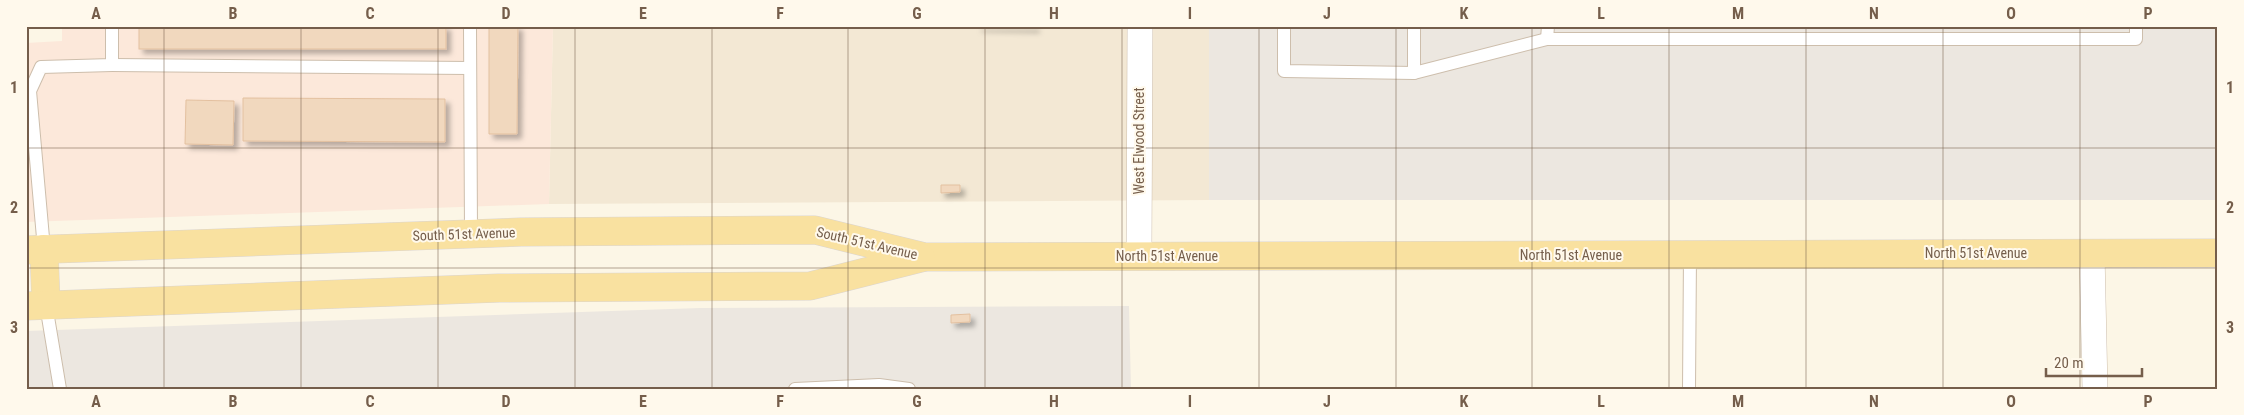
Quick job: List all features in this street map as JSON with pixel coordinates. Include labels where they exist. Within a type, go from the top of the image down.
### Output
[{"type":"main road","name":"South 51st Avenue","points":[[35,250],[471,234],[815,230],[925,257]]},
{"type":"main road","points":[[35,250],[36,306]]},
{"type":"main road","name":"North 51st Avenue","points":[[925,257],[2218,253]]},
{"type":"main road","name":"South 51st Avenue","points":[[36,306],[499,288],[810,286],[925,257]]},
{"type":"street","name":"West Elwood Street","points":[[1139,256],[1140,26]]},
{"type":"street","points":[[2092,253],[2095,389]]},
{"type":"lane","points":[[112,26],[112,65]]},
{"type":"lane","points":[[470,26],[471,234]]},
{"type":"lane","points":[[1284,26],[1284,71],[1414,72],[1548,33],[2136,39],[2136,26]]},
{"type":"lane","points":[[1414,26],[1414,72]]},
{"type":"lane","points":[[35,250],[30,91],[41,67],[112,65],[470,68]]},
{"type":"lane","points":[[1689,389],[1690,255]]},
{"type":"lane","points":[[36,306],[60,389]]},
{"type":"lane","points":[[795,389],[879,385],[909,389]]},
{"type":"shaded area","points":[[62,26],[553,26],[549,204],[26,222],[26,43],[62,41]]},
{"type":"shaded area","points":[[553,26],[1209,26],[1209,200],[549,204]]},
{"type":"shaded area","points":[[1209,26],[2218,26],[2218,200],[1209,200]]},
{"type":"shaded area","points":[[1129,306],[1131,389],[26,389],[26,331],[700,308]]},
{"type":"building","points":[[139,26],[446,26],[446,49],[139,49]]},
{"type":"building","points":[[489,26],[518,26],[517,134],[489,134]]},
{"type":"building","points":[[1035,26],[1035,28],[977,27]]},
{"type":"building","points":[[243,98],[445,99],[445,142],[243,141]]},
{"type":"building","points":[[186,100],[234,101],[233,145],[185,144]]},
{"type":"building","points":[[941,185],[960,185],[960,192],[941,193]]},
{"type":"building","points":[[970,314],[970,322],[951,323],[951,315]]}]
